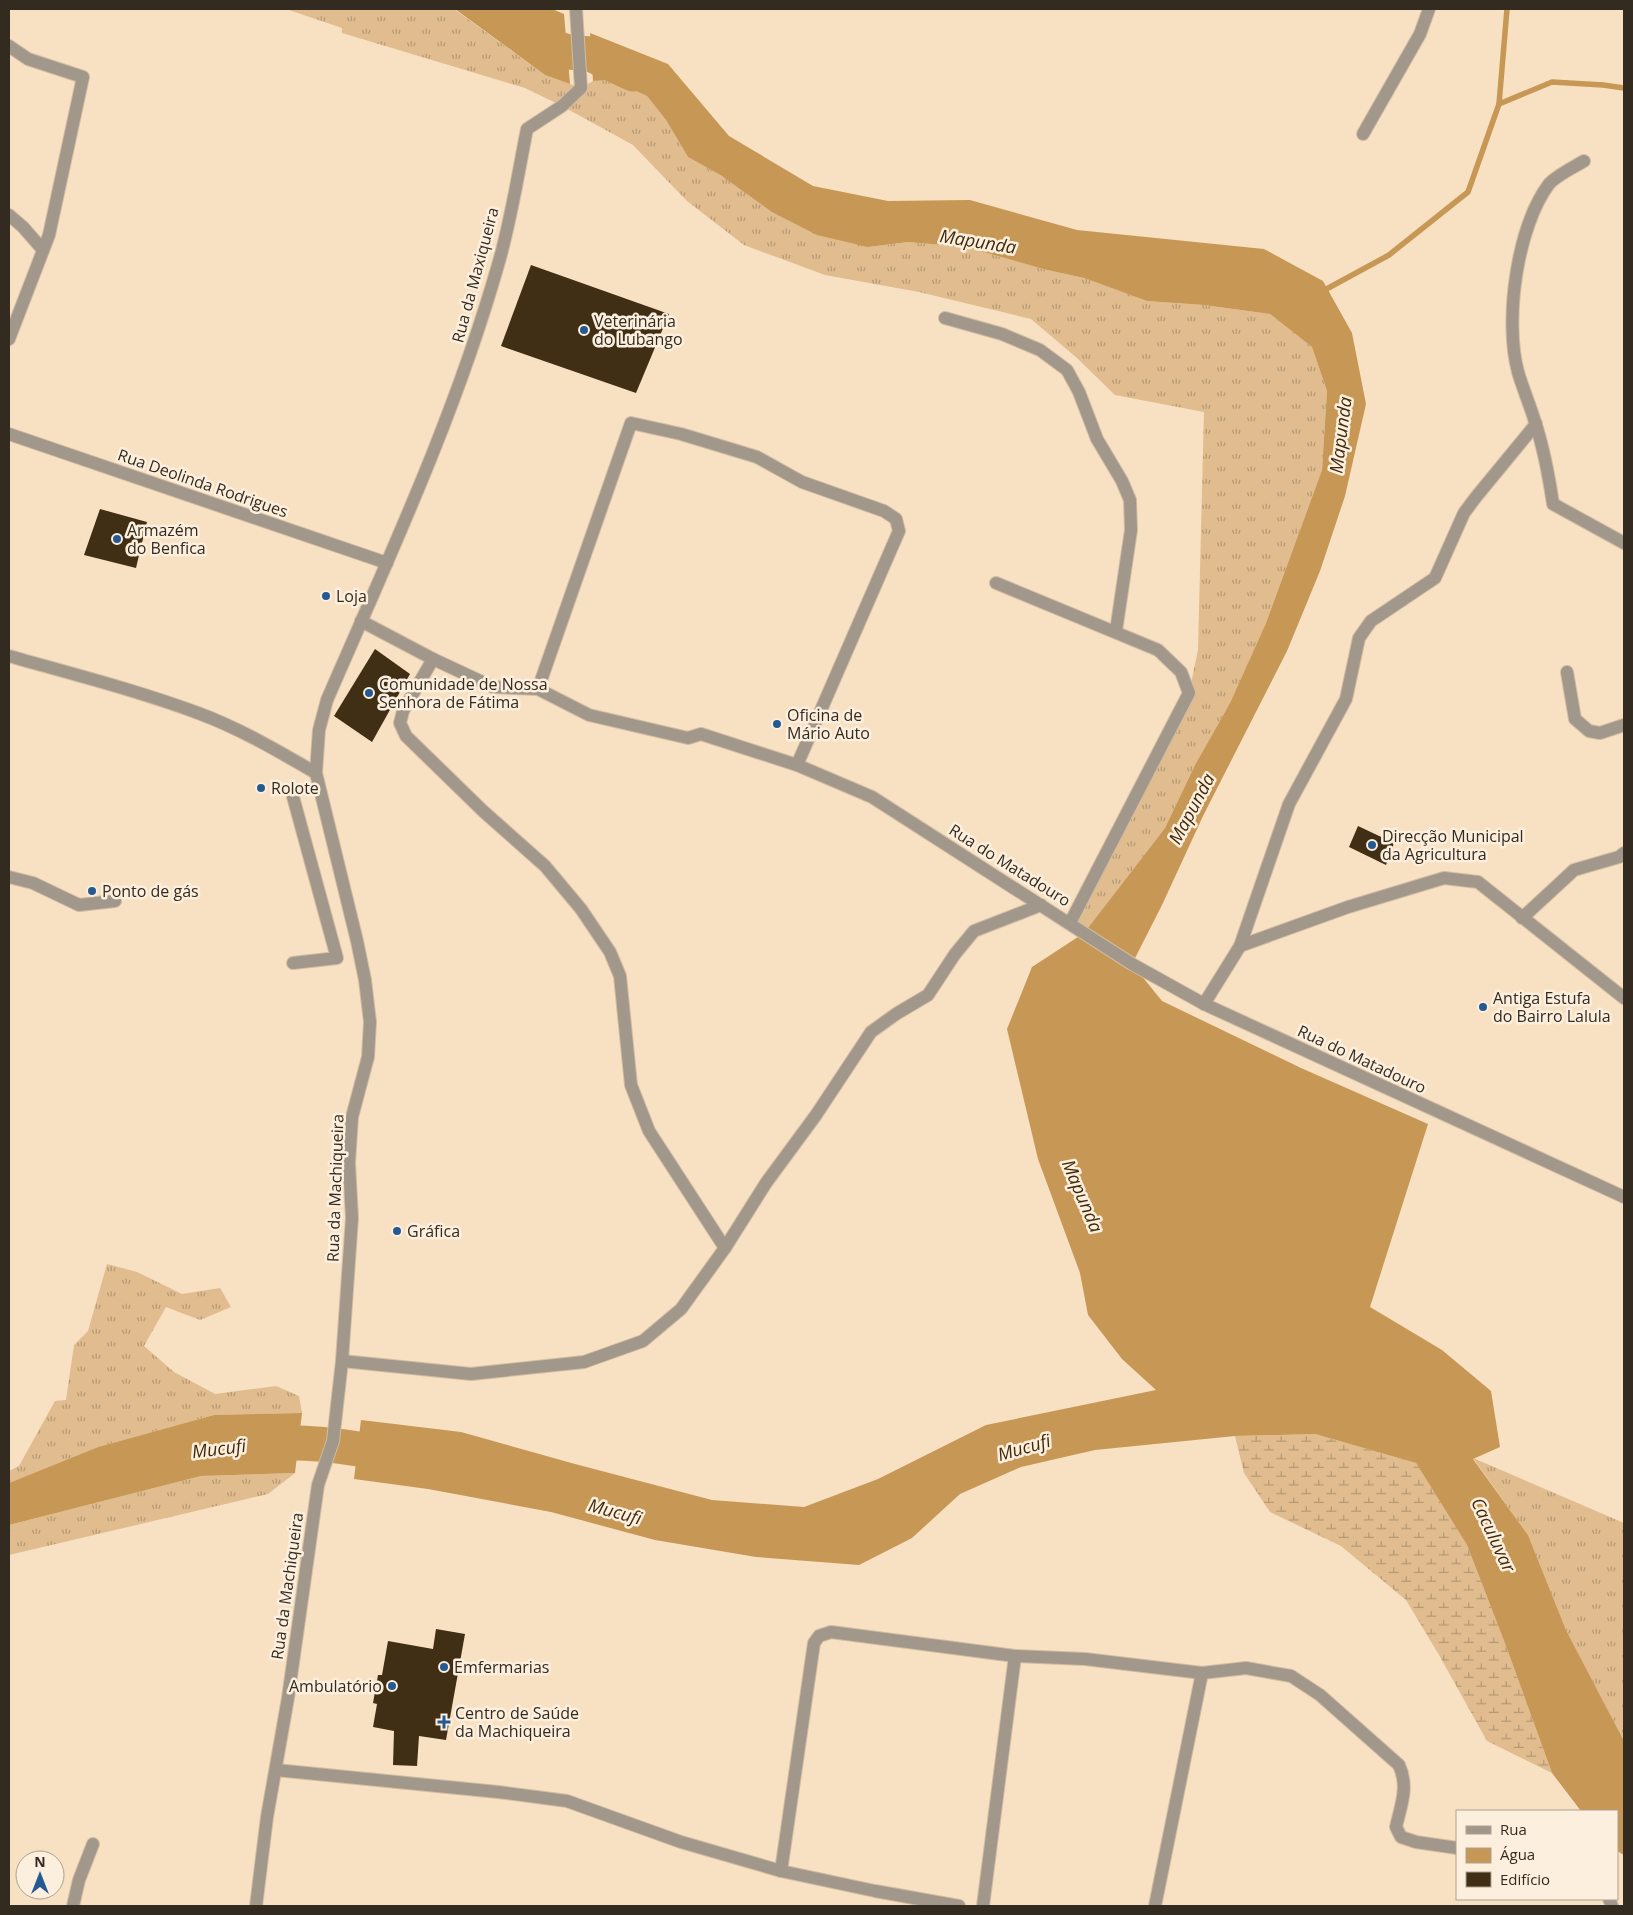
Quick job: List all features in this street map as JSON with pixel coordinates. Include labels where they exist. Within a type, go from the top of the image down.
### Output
[{"type":"street","points":[[1363,134],[1420,34],[1430,9]]},
{"type":"street","name":"Rua da Maxiqueira","points":[[419,491],[465,370],[499,264],[527,128],[562,106],[581,88],[576,13]]},
{"type":"street","points":[[9,46],[28,59],[83,77],[49,235],[9,339]]},
{"type":"street","points":[[1584,161],[1550,182],[1532,213],[1515,282],[1512,325],[1518,370],[1536,424],[1548,472],[1553,504],[1624,543]]},
{"type":"street","points":[[9,215],[43,250]]},
{"type":"street","points":[[945,318],[1002,334],[1040,350],[1067,370],[1097,439],[1122,480],[1130,500],[1131,530],[1116,631]]},
{"type":"street","points":[[538,689],[631,423],[681,434],[757,457],[802,482],[884,511],[896,519],[899,531],[798,765]]},
{"type":"street","points":[[1204,1004],[1240,946],[1289,804],[1346,699],[1359,638],[1371,621],[1434,578],[1464,513],[1536,424]]},
{"type":"street","name":"Rua Deolinda Rodrigues","points":[[9,434],[387,563]]},
{"type":"street","name":"Rua da Machiqueira","points":[[256,1906],[267,1817],[288,1698],[318,1485],[333,1441],[342,1361],[352,1218],[349,1163],[352,1117],[368,1057],[370,1022],[365,980],[357,941],[316,773],[319,730],[327,700],[419,491]]},
{"type":"street","points":[[996,583],[1116,631],[1158,650],[1181,672],[1189,693],[1070,923]]},
{"type":"street","name":"Rua do Matadouro","points":[[361,621],[433,659],[493,687],[538,689],[589,715],[688,738],[701,734],[798,765],[872,797],[1132,964],[1204,1004],[1624,1197]]},
{"type":"street","points":[[9,656],[199,713],[257,740],[316,773]]},
{"type":"street","points":[[433,659],[403,711],[400,724],[406,736],[483,811],[545,866],[581,909],[610,952],[620,976],[631,1085],[649,1131],[725,1248]]},
{"type":"street","points":[[1566,672],[1575,719],[1589,731],[1600,733],[1624,725]]},
{"type":"street","points":[[292,793],[337,958],[293,963]]},
{"type":"street","points":[[1522,918],[1574,870],[1619,857],[1624,853]]},
{"type":"street","points":[[9,877],[33,883],[79,905],[115,901]]},
{"type":"street","points":[[1240,946],[1348,907],[1444,878],[1478,882],[1624,998]]},
{"type":"street","points":[[342,1361],[471,1374],[584,1362],[643,1341],[681,1308],[725,1248],[766,1183],[816,1115],[872,1032],[896,1014],[928,995],[955,954],[974,931],[1041,905]]},
{"type":"street","points":[[781,1870],[814,1643],[819,1636],[831,1632],[1014,1656],[1085,1659],[1202,1673],[1246,1668],[1291,1676],[1320,1695],[1399,1765],[1404,1776],[1404,1791],[1396,1827],[1401,1837],[1416,1842],[1456,1848]]},
{"type":"street","points":[[983,1906],[1014,1656]]},
{"type":"street","points":[[1155,1906],[1202,1673]]},
{"type":"street","points":[[276,1770],[498,1792],[567,1801],[681,1842],[781,1870],[875,1891],[959,1906]]},
{"type":"street","points":[[73,1906],[79,1880],[93,1844]]},
{"type":"green space","points":[[286,9],[454,9],[545,75],[581,88],[593,81],[612,80],[647,96],[666,120],[688,157],[722,176],[868,247],[908,242],[966,247],[1043,269],[1084,278],[1147,301],[1204,305],[1270,314],[1312,347],[1327,391],[1322,470],[1266,623],[1230,703],[1195,765],[1165,828],[1084,933],[1070,923],[1189,693],[1198,650],[1204,412],[1115,395],[1077,358],[1031,319],[919,292],[825,275],[744,245],[687,201],[633,145],[562,106],[525,88],[342,33],[342,28]]},
{"type":"green space","points":[[107,1264],[137,1272],[182,1294],[220,1288],[231,1307],[200,1320],[166,1307],[144,1346],[174,1372],[215,1394],[276,1386],[299,1396],[302,1413],[214,1415],[98,1447],[9,1483],[9,1471],[19,1466],[55,1401],[66,1400],[74,1345],[88,1331]]},
{"type":"green space","points":[[1315,1434],[1416,1463],[1467,1545],[1552,1773],[1487,1741],[1406,1600],[1341,1546],[1270,1512],[1244,1473],[1235,1436]]},
{"type":"green space","points":[[1473,1458],[1624,1523],[1624,1741],[1566,1630],[1528,1535]]},
{"type":"green space","points":[[295,1473],[268,1494],[9,1555],[9,1525],[201,1476]]},
{"type":"water","points":[[455,9],[552,9],[564,14],[570,84],[545,75]]},
{"type":"water","name":"Caculuvar","points":[[590,33],[668,64],[729,136],[813,186],[888,201],[970,200],[1077,230],[1264,249],[1323,281],[1352,333],[1366,404],[1345,496],[1320,571],[1287,651],[1203,816],[1162,905],[1132,964],[1162,1001],[1301,1068],[1428,1124],[1370,1307],[1442,1350],[1491,1391],[1500,1447],[1473,1459],[1528,1535],[1566,1630],[1624,1741],[1624,1855],[1618,1852],[1618,1810],[1580,1810],[1552,1773],[1467,1545],[1416,1463],[1315,1434],[1235,1436],[1095,1450],[1021,1467],[960,1494],[912,1538],[859,1565],[756,1557],[655,1540],[551,1512],[428,1489],[354,1479],[361,1420],[461,1432],[712,1500],[804,1507],[878,1479],[986,1425],[1156,1390],[1122,1359],[1088,1315],[1080,1273],[1038,1159],[1007,1029],[1032,967],[1084,933],[1165,828],[1195,765],[1230,703],[1266,623],[1322,470],[1327,391],[1312,347],[1270,314],[1204,305],[1147,301],[1084,278],[1043,269],[966,247],[908,242],[868,247],[817,235],[772,212],[722,176],[688,157],[666,120],[647,96],[612,80],[593,81]]},
{"type":"water","points":[[302,1413],[295,1473],[201,1476],[9,1525],[9,1483],[98,1447],[214,1415]]},
{"type":"building","name":"Veterinária do Lubango","points":[[531,265],[669,314],[636,393],[501,346]]},
{"type":"building","name":"Armazém do Benfica","points":[[100,509],[147,522],[136,568],[84,555]]},
{"type":"building","name":"Comunidade de Nossa Senhora de Fátima","points":[[375,649],[410,674],[372,742],[334,716]]},
{"type":"building","name":"Direcção Municipal da Agricultura","points":[[1358,826],[1394,843],[1386,865],[1349,847]]},
{"type":"building","points":[[436,1629],[465,1634],[446,1740],[419,1736],[417,1766],[393,1765],[394,1731],[373,1727],[377,1704],[373,1703],[378,1675],[382,1675],[388,1641],[433,1649]]},
{"type":"waterway","name":"Mapunda","points":[[490,9],[540,43],[568,52],[590,54],[633,74]]},
{"type":"waterway","points":[[1321,292],[1389,255],[1468,192],[1499,104],[1507,9]]},
{"type":"waterway","points":[[1499,104],[1552,82],[1624,88]]},
{"type":"waterway","name":"Mucufi","points":[[252,1445],[309,1443],[347,1447],[404,1457]]},
{"type":"place","name":"Veterinária do Lubango","points":[[584,330]]},
{"type":"place","name":"Armazém do Benfica","points":[[117,539]]},
{"type":"place","name":"Loja","points":[[326,596]]},
{"type":"place","name":"Comunidade de Nossa Senhora de Fátima","points":[[369,693]]},
{"type":"place","name":"Oficina de Mário Auto","points":[[777,724]]},
{"type":"place","name":"Rolote","points":[[261,788]]},
{"type":"place","name":"Direcção Municipal da Agricultura","points":[[1372,845]]},
{"type":"place","name":"Ponto de gás","points":[[92,891]]},
{"type":"place","name":"Antiga Estufa do Bairro Lalula","points":[[1483,1007]]},
{"type":"place","name":"Gráfica","points":[[397,1231]]},
{"type":"place","name":"Emfermarias","points":[[444,1667]]},
{"type":"place","name":"Ambulatório","points":[[392,1686]]},
{"type":"place","name":"Centro de Saúde da Machiqueira","points":[[444,1722]]}]
